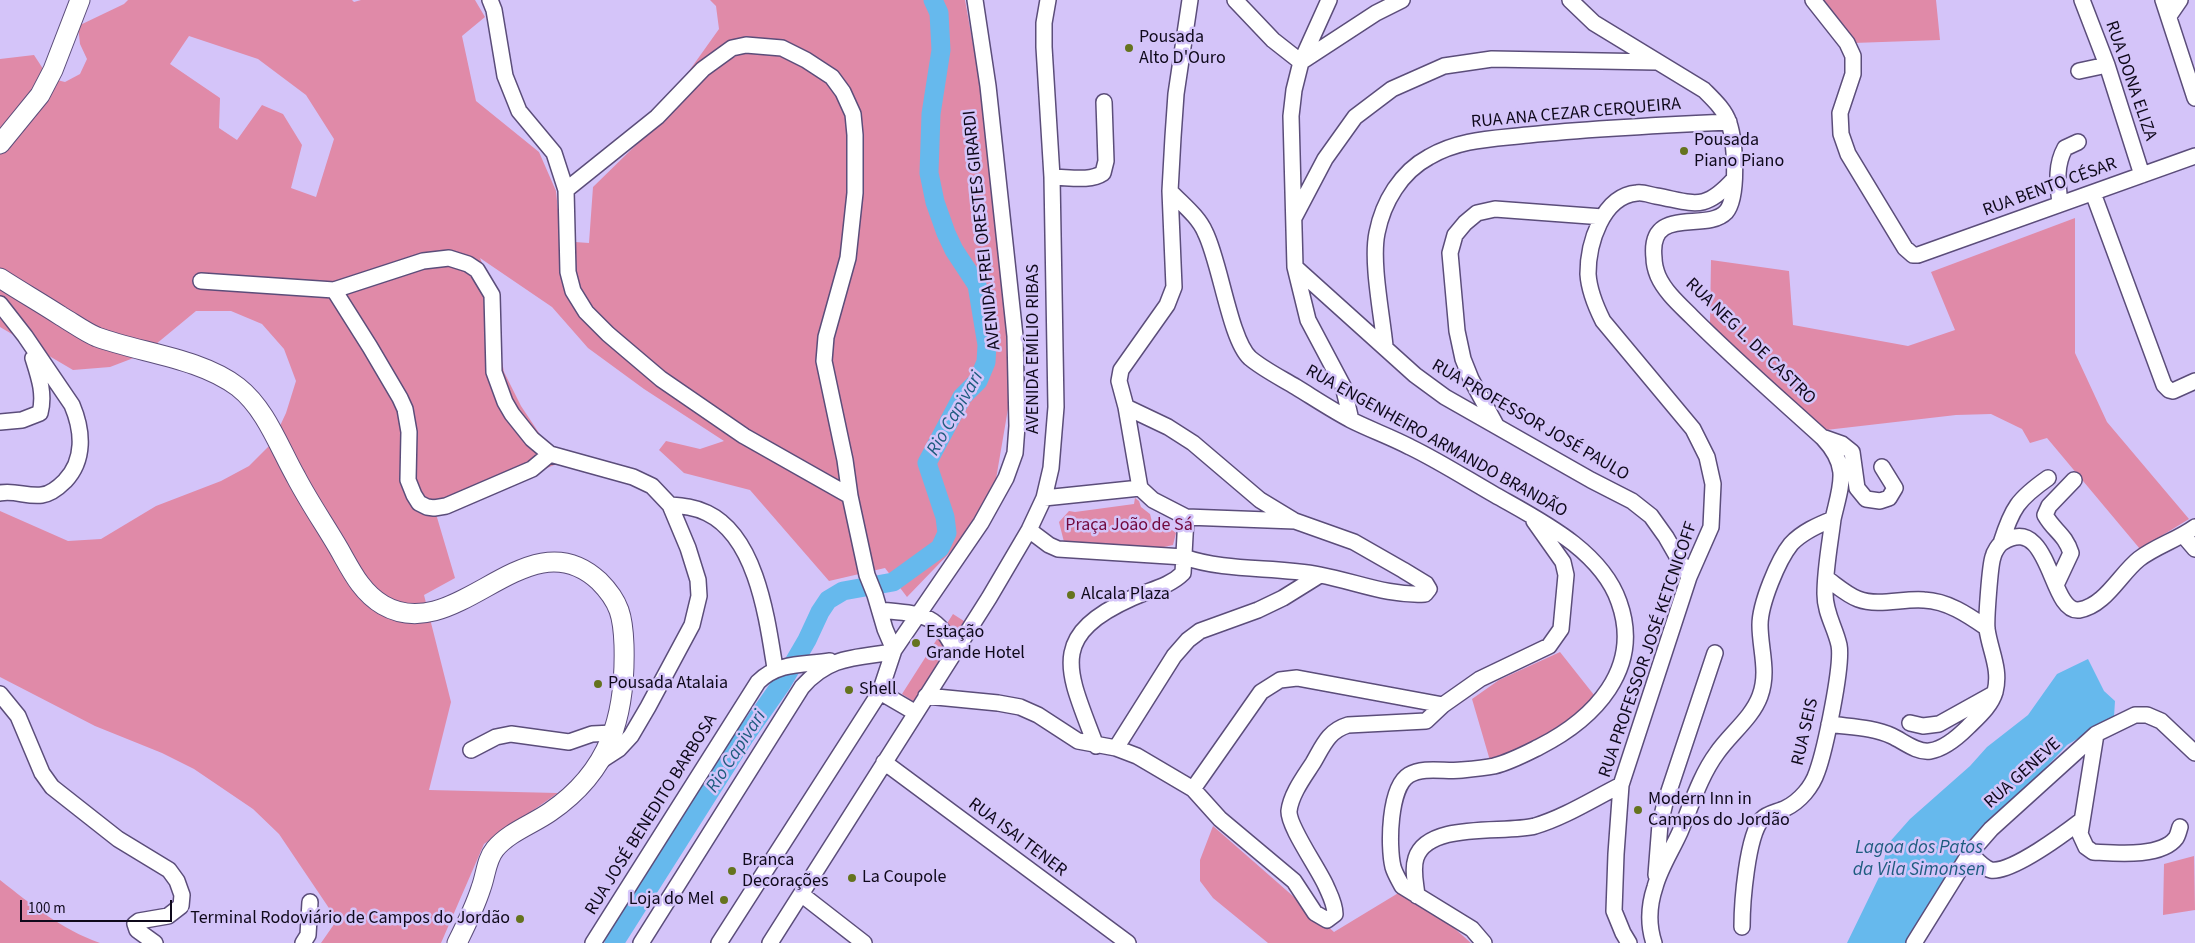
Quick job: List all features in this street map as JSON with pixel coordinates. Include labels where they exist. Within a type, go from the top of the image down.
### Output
[{"type":"main road","points":[[0,144],[40,95],[54,70],[80,0]]},
{"type":"main road","points":[[0,278],[96,336],[188,363],[220,376],[238,387],[254,403],[271,429],[297,479],[358,582],[373,598],[386,607],[408,612],[425,612],[448,607],[515,571],[556,562],[575,565],[589,573],[606,588],[618,605],[624,626],[622,693],[613,733],[602,760],[589,778],[571,796],[550,812],[507,838],[495,849],[489,859],[476,902],[457,943]]},
{"type":"street","points":[[490,0],[494,10],[505,76],[519,111],[554,153],[566,190],[568,272],[573,291],[586,312],[608,334],[661,378],[744,436],[850,496]]},
{"type":"street","name":"AVENIDA FREI ORESTES GIRARDI","points":[[719,943],[880,692],[894,651],[981,523],[1006,478],[1015,453],[1015,336],[988,86],[975,0]]},
{"type":"street","name":"AVENIDA EMÍLIO RIBAS","points":[[770,943],[955,652],[1029,530],[1044,498],[1050,468],[1056,408],[1052,177],[1044,47],[1044,23],[1048,0]]},
{"type":"street","points":[[1190,0],[1176,94],[1170,191],[1174,287],[1167,305],[1121,370],[1119,381],[1126,406],[1140,488],[1153,500],[1186,517],[1294,521]]},
{"type":"street","points":[[1235,0],[1274,40],[1301,62]]},
{"type":"street","points":[[1329,0],[1301,62],[1294,90],[1291,116],[1295,267],[1308,320],[1343,386],[1351,420]]},
{"type":"street","points":[[1301,62],[1376,14],[1402,0]]},
{"type":"street","points":[[1570,0],[1594,23],[1704,90],[1716,102],[1729,122]]},
{"type":"street","name":"RUA BENTO CÉSAR","points":[[1813,0],[1847,43],[1853,56],[1853,74],[1840,113],[1841,134],[1848,154],[1905,248],[1913,255],[1918,255],[2195,156]]},
{"type":"street","name":"RUA DONA ELIZA","points":[[2082,0],[2107,65],[2142,175]]},
{"type":"street","points":[[2163,0],[2195,98]]},
{"type":"street","points":[[2169,16],[2180,0]]},
{"type":"street","points":[[566,190],[657,117],[703,69],[732,48],[746,45],[782,48],[806,60],[832,77],[843,92],[853,114],[855,193],[848,258],[826,337],[824,361],[867,575],[894,651],[798,666],[778,667],[754,575],[743,549],[730,529],[708,513],[692,507],[670,505]]},
{"type":"street","points":[[1295,217],[1325,159],[1355,117],[1392,89],[1444,66],[1492,59],[1656,62]]},
{"type":"street","points":[[2078,71],[2107,65]]},
{"type":"street","points":[[1052,177],[1088,178],[1097,177],[1103,173],[1106,161],[1104,102]]},
{"type":"street","name":"RUA NEG L. DE CASTRO","points":[[1729,122],[1734,159],[1731,201],[1726,211],[1717,218],[1702,222],[1685,220],[1672,223],[1661,231],[1654,241],[1654,257],[1658,276],[1670,294],[1706,331],[1833,448],[1841,463],[1843,477]]},
{"type":"street","name":"RUA ANA CEZAR CERQUEIRA","points":[[1385,346],[1377,272],[1377,234],[1386,202],[1400,179],[1427,157],[1458,143],[1587,129],[1729,122]]},
{"type":"street","points":[[2060,204],[2059,158],[2065,148],[2078,142]]},
{"type":"street","points":[[1496,425],[1471,379],[1463,358],[1457,331],[1450,253],[1455,235],[1465,223],[1477,213],[1495,209],[1603,217],[1613,205],[1626,196],[1638,192],[1695,203],[1709,202],[1734,179]]},
{"type":"street","name":"RUA ENGENHEIRO ARMANDO BRANDÃO","points":[[1170,191],[1198,220],[1205,231],[1213,249],[1243,349],[1250,358],[1351,420],[1410,446],[1566,536],[1607,579],[1618,599],[1624,619],[1625,647],[1616,676],[1606,694],[1578,724],[1561,736],[1523,756],[1496,765],[1461,770],[1420,771],[1407,776],[1399,787],[1392,808],[1392,864],[1402,886],[1472,929],[1484,943]]},
{"type":"street","points":[[2093,192],[2164,385],[2169,390],[2195,381]]},
{"type":"street","name":"RUA PROFESSOR JOSÉ KETCNICOFF","points":[[1603,217],[1591,244],[1588,275],[1595,304],[1603,321],[1693,429],[1707,457],[1713,484],[1711,527],[1689,577],[1621,785],[1614,911],[1623,934],[1629,943]]},
{"type":"street","points":[[201,281],[334,290],[423,261],[449,258],[468,264],[477,270],[492,295],[494,372],[505,402],[532,439],[550,454],[634,477],[652,486],[670,505],[688,548],[698,580],[699,596],[692,625],[631,736],[619,749],[602,760]]},
{"type":"street","name":"RUA PROFESSOR JOSÉ PAULO","points":[[1295,267],[1415,375],[1445,397],[1591,480],[1632,501],[1651,516],[1666,537],[1689,577]]},
{"type":"street","points":[[334,290],[400,398],[409,432],[408,480],[419,503],[434,508],[446,506],[532,469],[550,454]]},
{"type":"street","points":[[0,304],[25,336],[72,405],[80,438],[79,459],[70,476],[60,486],[45,495],[32,496],[16,492],[0,494]]},
{"type":"street","points":[[0,422],[22,420],[40,414],[43,404],[41,382],[25,336]]},
{"type":"street","points":[[1029,530],[1049,545],[1058,549],[1184,557],[1203,564],[1320,575],[1386,592],[1425,594],[1429,589],[1426,584],[1411,574],[1354,542],[1294,521],[1260,500],[1193,443],[1168,427],[1126,406]]},
{"type":"street","points":[[1823,438],[1842,444],[1852,452],[1857,488],[1866,498],[1880,501],[1889,498],[1895,488],[1882,467]]},
{"type":"street","name":"RUA SEIS","points":[[1742,926],[1742,901],[1749,856],[1757,827],[1762,819],[1786,808],[1800,799],[1808,790],[1817,772],[1829,724],[1839,665],[1839,646],[1826,612],[1826,578],[1833,519],[1843,477]]},
{"type":"street","points":[[1829,724],[1889,734],[1915,748],[1928,752],[1940,748],[1964,731],[1985,710],[1995,693],[1997,673],[1987,628],[1993,557],[2001,543],[2007,522],[2016,504],[2048,478]]},
{"type":"street","points":[[2056,585],[2071,553],[2067,541],[2045,515],[2049,506],[2074,480]]},
{"type":"street","points":[[1044,498],[1140,488]]},
{"type":"street","points":[[926,696],[1020,707],[1038,715],[1061,732],[1078,741],[1096,746],[1116,748],[1137,756],[1193,788],[1220,819],[1294,881],[1315,913],[1327,920],[1335,914],[1335,907],[1319,868],[1291,824],[1289,810],[1295,791],[1329,737],[1338,728],[1348,725],[1426,721],[1443,705],[1480,679],[1549,646],[1560,629],[1566,575],[1563,562],[1530,515]]},
{"type":"street","points":[[1096,746],[1074,686],[1070,664],[1073,643],[1087,624],[1104,611],[1176,580],[1183,573],[1186,517]]},
{"type":"street","points":[[1655,886],[1716,754],[1753,710],[1760,697],[1764,684],[1765,666],[1760,624],[1762,607],[1784,556],[1792,544],[1802,535],[1816,525],[1833,519]]},
{"type":"street","points":[[2001,543],[2012,537],[2025,538],[2037,547],[2046,560],[2066,605],[2077,610],[2088,608],[2101,599],[2139,559],[2189,531],[2195,549]]},
{"type":"street","points":[[1116,748],[1174,656],[1188,640],[1200,631],[1258,610],[1283,598],[1320,575]]},
{"type":"street","points":[[1826,578],[1858,599],[1873,602],[1924,600],[1941,603],[1962,611],[1987,628]]},
{"type":"street","points":[[880,610],[919,614],[927,617],[940,627],[955,652]]},
{"type":"street","points":[[1654,943],[1651,934],[1650,913],[1655,886],[1660,824],[1665,803],[1715,653]]},
{"type":"street","points":[[641,943],[802,687],[812,675],[838,660]]},
{"type":"street","name":"RUA JOSÉ BENEDITO BARBOSA","points":[[593,943],[758,682],[766,673],[778,667]]},
{"type":"street","points":[[1193,788],[1261,692],[1280,680],[1297,678],[1443,705]]},
{"type":"street","points":[[880,692],[916,713]]},
{"type":"street","points":[[1910,722],[1923,726],[1939,724],[1995,693]]},
{"type":"street","points":[[0,694],[18,716],[42,773],[52,787],[118,839],[169,870],[177,881],[182,895],[181,906],[168,916],[139,921],[135,924],[137,930],[155,943]]},
{"type":"street","name":"RUA GENEVE","points":[[1914,943],[1970,853],[1991,829],[2096,734],[2135,715],[2147,715],[2161,721],[2195,753]]},
{"type":"street","points":[[471,750],[496,737],[511,734],[569,742],[599,732],[613,733]]},
{"type":"street","points":[[2096,734],[2080,834],[2081,841],[2093,852],[2144,853],[2162,847],[2176,838],[2180,827]]},
{"type":"street","name":"RUA ISAI TENER","points":[[884,762],[1128,943]]},
{"type":"street","points":[[1417,896],[1414,870],[1416,857],[1438,837],[1458,832],[1533,826],[1552,820],[1621,785]]},
{"type":"street","points":[[1970,853],[1984,866],[1992,870],[2007,866],[2051,844],[2082,820]]},
{"type":"street","points":[[801,894],[864,943]]},
{"type":"street","points":[[303,943],[308,935],[310,902]]},
{"type":"green space","points":[[128,0],[352,0],[354,2],[361,0],[475,0],[485,17],[462,36],[476,101],[539,152],[556,191],[561,241],[589,243],[593,187],[637,144],[719,29],[716,6],[710,0],[965,0],[1000,194],[1009,403],[996,479],[962,540],[907,597],[885,568],[829,581],[750,490],[684,473],[659,450],[666,441],[700,449],[724,441],[644,389],[588,348],[552,307],[480,258],[485,270],[504,372],[521,406],[559,463],[436,514],[455,578],[424,595],[451,702],[429,790],[558,793],[484,844],[441,943],[321,943],[337,920],[279,834],[253,809],[194,769],[162,753],[95,726],[0,677],[0,511],[68,541],[101,539],[156,506],[221,481],[249,466],[272,443],[286,413],[296,381],[284,349],[262,324],[231,311],[196,311],[144,354],[110,367],[73,370],[0,327],[0,59],[34,55],[49,78],[65,82],[80,74],[87,59],[80,44],[78,26],[124,4]],"holes":[[[189,36],[258,59],[306,95],[334,139],[316,197],[291,188],[302,145],[283,114],[262,105],[237,140],[219,128],[220,98],[170,64]]]},
{"type":"green space","points":[[1819,0],[1936,0],[1940,40],[1853,43]]},
{"type":"green space","points":[[2075,218],[2075,353],[2107,422],[2189,519],[2140,549],[2047,438],[2030,443],[2022,429],[1991,414],[1956,415],[1826,430],[1710,324],[1711,260],[1789,271],[1793,325],[1908,346],[1955,330],[1931,272]]},
{"type":"green space","name":"Praça João de Sá","points":[[1135,498],[1139,501],[1141,507],[1150,514],[1152,522],[1164,524],[1176,533],[1173,545],[1155,549],[1064,542],[1059,522],[1069,511],[1075,512],[1134,504]]},
{"type":"green space","points":[[953,614],[967,623],[916,703],[902,694]]},
{"type":"green space","points":[[1560,652],[1598,700],[1553,733],[1491,764],[1472,699],[1499,680]]},
{"type":"green space","points":[[1213,826],[1334,932],[1400,892],[1445,920],[1471,943],[1268,943],[1213,898],[1200,881],[1200,860]]},
{"type":"green space","points":[[2194,856],[2195,910],[2163,915],[2164,864]]},
{"type":"green space","points":[[0,880],[60,924],[100,943],[0,943]]},
{"type":"water","name":"Lagoa dos Patos da Vila Simonsen","points":[[2088,659],[2104,691],[2115,701],[2114,717],[2067,745],[2026,789],[1939,895],[1906,943],[1847,943],[1882,871],[1887,845],[1910,819],[1970,766],[1987,747],[2028,715],[2057,674]]},
{"type":"waterway","name":"Rio Capivari","points":[[614,943],[745,736],[782,683],[828,600],[843,591],[893,582],[940,548],[947,533],[945,517],[927,463],[962,397],[978,381],[986,362],[987,345],[977,285],[954,250],[946,233],[935,202],[929,173],[931,114],[941,50],[939,13],[933,0]]},
{"type":"place","name":"Pousada Alto D'Ouro","points":[[1129,48]]},
{"type":"place","name":"Pousada Piano Piano","points":[[1684,151]]},
{"type":"place","name":"Alcala Plaza","points":[[1071,595]]},
{"type":"place","name":"Estação Grande Hotel","points":[[916,643]]},
{"type":"place","name":"Pousada Atalaia","points":[[598,684]]},
{"type":"place","name":"Shell","points":[[849,690]]},
{"type":"place","name":"Modern Inn in Campos do Jordão","points":[[1638,810]]},
{"type":"place","name":"Branca Decorações","points":[[732,871]]},
{"type":"place","name":"La Coupole","points":[[852,878]]},
{"type":"place","name":"Loja do Mel","points":[[724,900]]},
{"type":"place","name":"Terminal Rodoviário de Campos do Jordão","points":[[520,919]]}]
